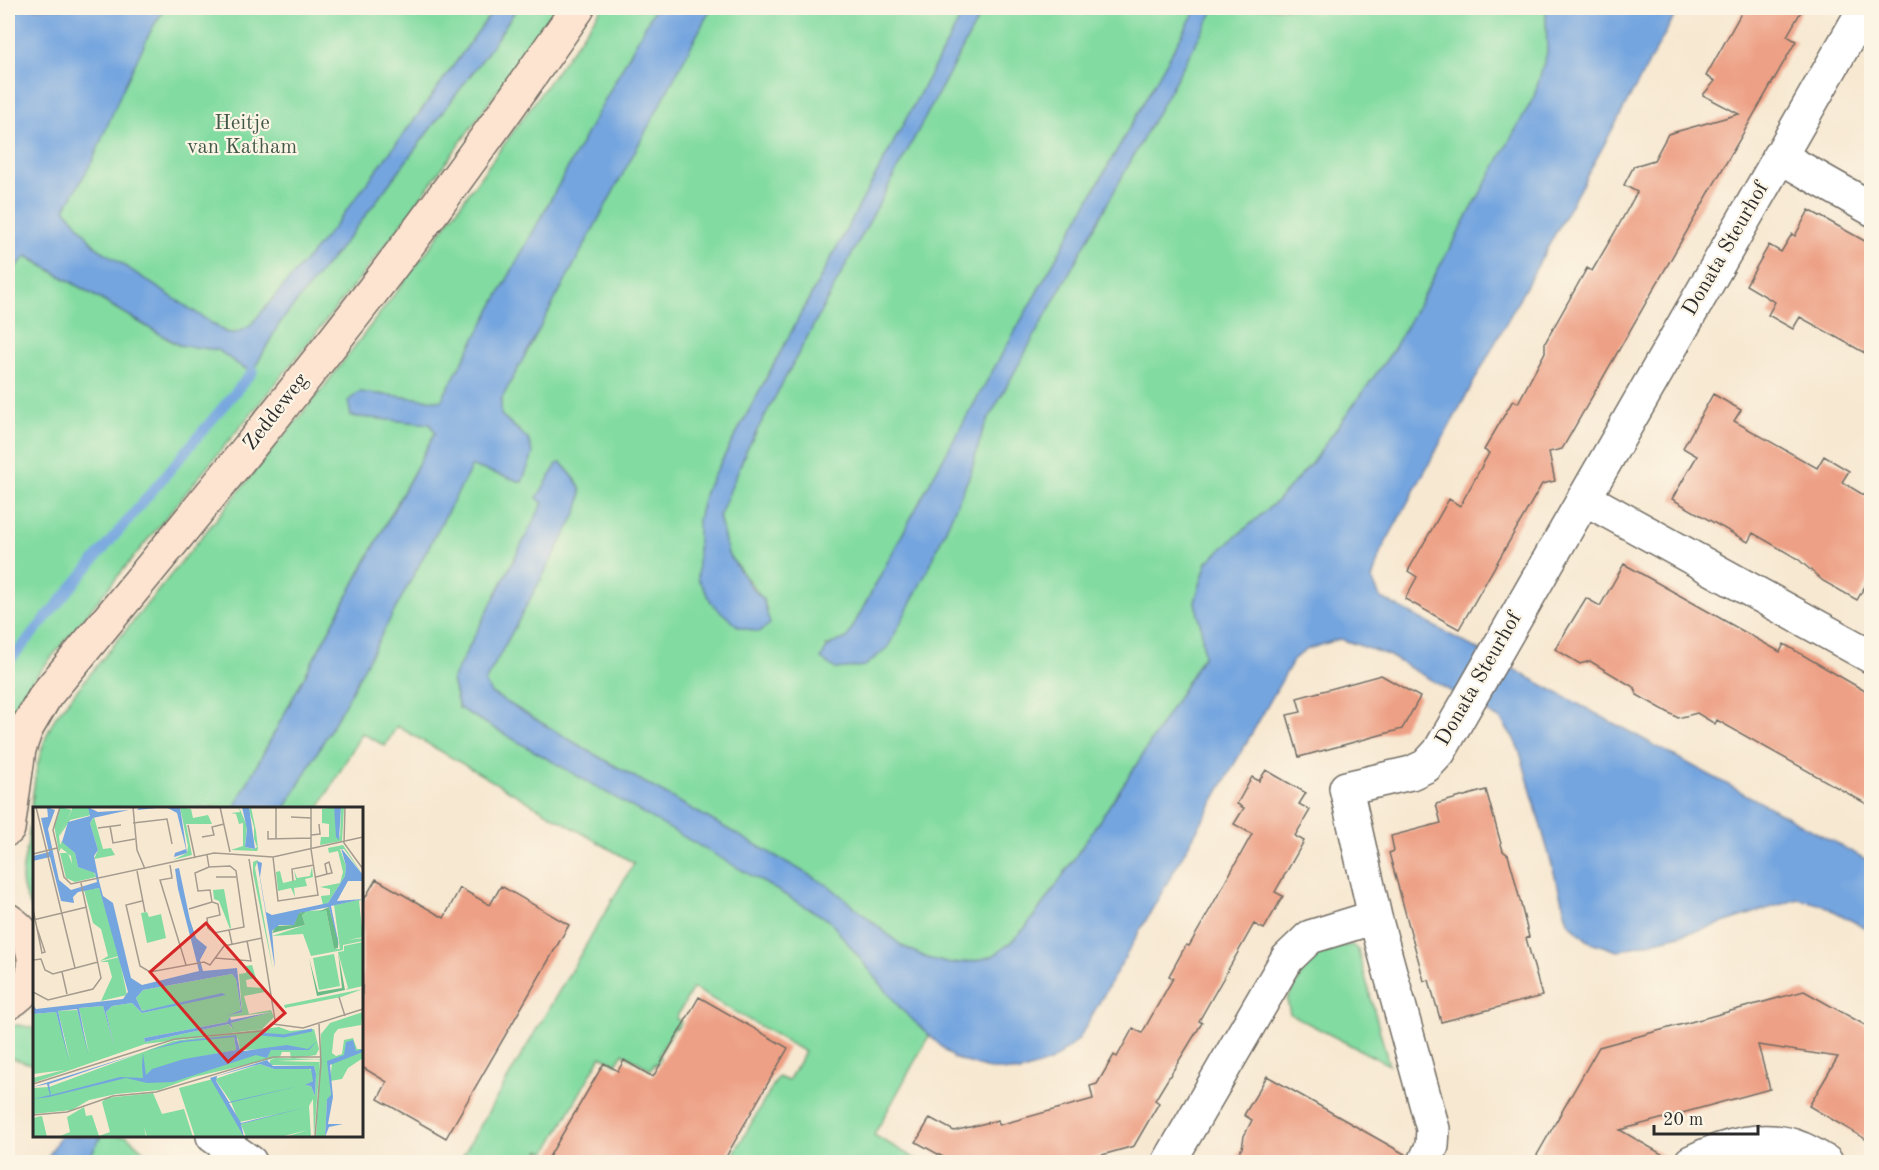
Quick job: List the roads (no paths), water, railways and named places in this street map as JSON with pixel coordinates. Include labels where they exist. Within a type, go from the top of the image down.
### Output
[{"type":"main road","name":"Zeddeweg","points":[[8,829],[20,749],[26,729],[46,695],[246,451],[408,244],[495,127],[578,8]]},
{"type":"main road","points":[[8,920],[26,936],[33,950],[33,972],[23,996]]},
{"type":"street","name":"Donata Steurhof","points":[[1425,1162],[1432,1146],[1433,1129],[1375,916],[1346,788],[1411,773],[1426,766],[1439,752],[1493,654],[1865,8]]},
{"type":"street","name":"Donata Steurhof","points":[[1779,156],[1872,209]]},
{"type":"street","points":[[1584,498],[1872,657]]},
{"type":"street","points":[[1169,1162],[1287,958],[1310,937],[1375,916]]},
{"type":"street","points":[[214,1137],[250,1162]]},
{"type":"street","points":[[1690,1162],[1707,1154],[1758,1141],[1785,1143],[1826,1162]]},
{"type":"water","points":[[8,8],[165,8],[152,28],[121,93],[93,160],[65,209],[96,247],[225,332],[233,334],[249,327],[334,227],[495,8],[517,8],[487,53],[359,224],[279,324],[253,371],[242,367],[218,350],[179,345],[27,256],[8,274]]},
{"type":"water","points":[[655,8],[711,8],[501,400],[501,415],[528,439],[533,454],[522,482],[472,466],[337,718],[286,807],[235,807],[435,433],[430,424],[351,416],[348,401],[359,392],[441,401]]},
{"type":"water","points":[[966,8],[984,8],[747,449],[719,517],[728,554],[752,588],[763,599],[770,624],[759,632],[739,627],[713,605],[698,579],[698,520],[705,492]]},
{"type":"water","points":[[1197,8],[1215,8],[983,429],[971,472],[930,565],[888,647],[865,666],[836,669],[821,659],[831,645],[847,638],[934,475]]},
{"type":"water","points":[[1546,8],[1679,8],[1381,551],[1372,579],[1380,597],[1871,862],[1871,931],[1823,905],[1798,899],[1707,928],[1617,951],[1588,941],[1568,922],[1520,752],[1501,720],[1388,655],[1340,639],[1308,649],[1294,659],[1078,1040],[1050,1062],[1020,1072],[988,1069],[954,1058],[902,1010],[829,920],[459,708],[452,680],[543,503],[537,498],[557,464],[561,463],[577,482],[581,492],[579,507],[485,682],[491,693],[592,753],[829,886],[902,946],[927,958],[950,964],[993,956],[1026,927],[1056,886],[1137,764],[1204,655],[1201,626],[1195,602],[1207,562],[1277,501],[1311,464],[1392,352],[1534,97],[1547,53]]},
{"type":"water","points":[[59,1137],[100,1137],[87,1162],[45,1162]]},
{"type":"waterway","points":[[8,663],[253,371]]},
{"type":"park label","name":"Heitje van Katham","points":[[242,135]]}]
